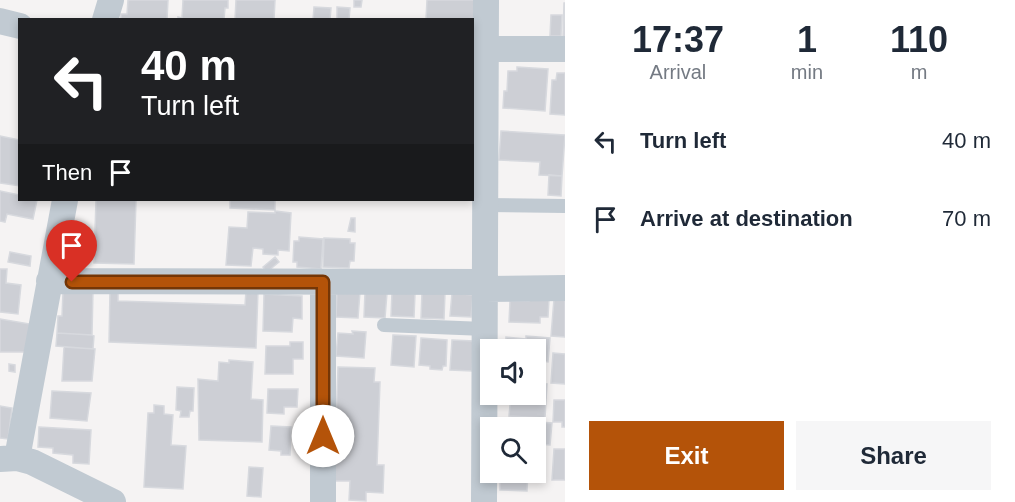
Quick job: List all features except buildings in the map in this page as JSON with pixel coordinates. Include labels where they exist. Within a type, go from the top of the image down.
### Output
[{"type":"street","points":[[106,18],[111,0]]},
{"type":"street","points":[[484,502],[485,205],[479,49],[486,0]]},
{"type":"street","points":[[0,21],[18,26]]},
{"type":"street","points":[[479,49],[565,49]]},
{"type":"street","points":[[65,201],[49,281],[8,458],[32,462],[113,502]]},
{"type":"street","points":[[49,281],[323,282],[565,288]]},
{"type":"street","points":[[323,282],[323,502]]},
{"type":"lane","points":[[485,205],[565,206]]},
{"type":"lane","points":[[384,325],[485,329]]},
{"type":"route","points":[[72,282],[323,282],[323,436]]}]
